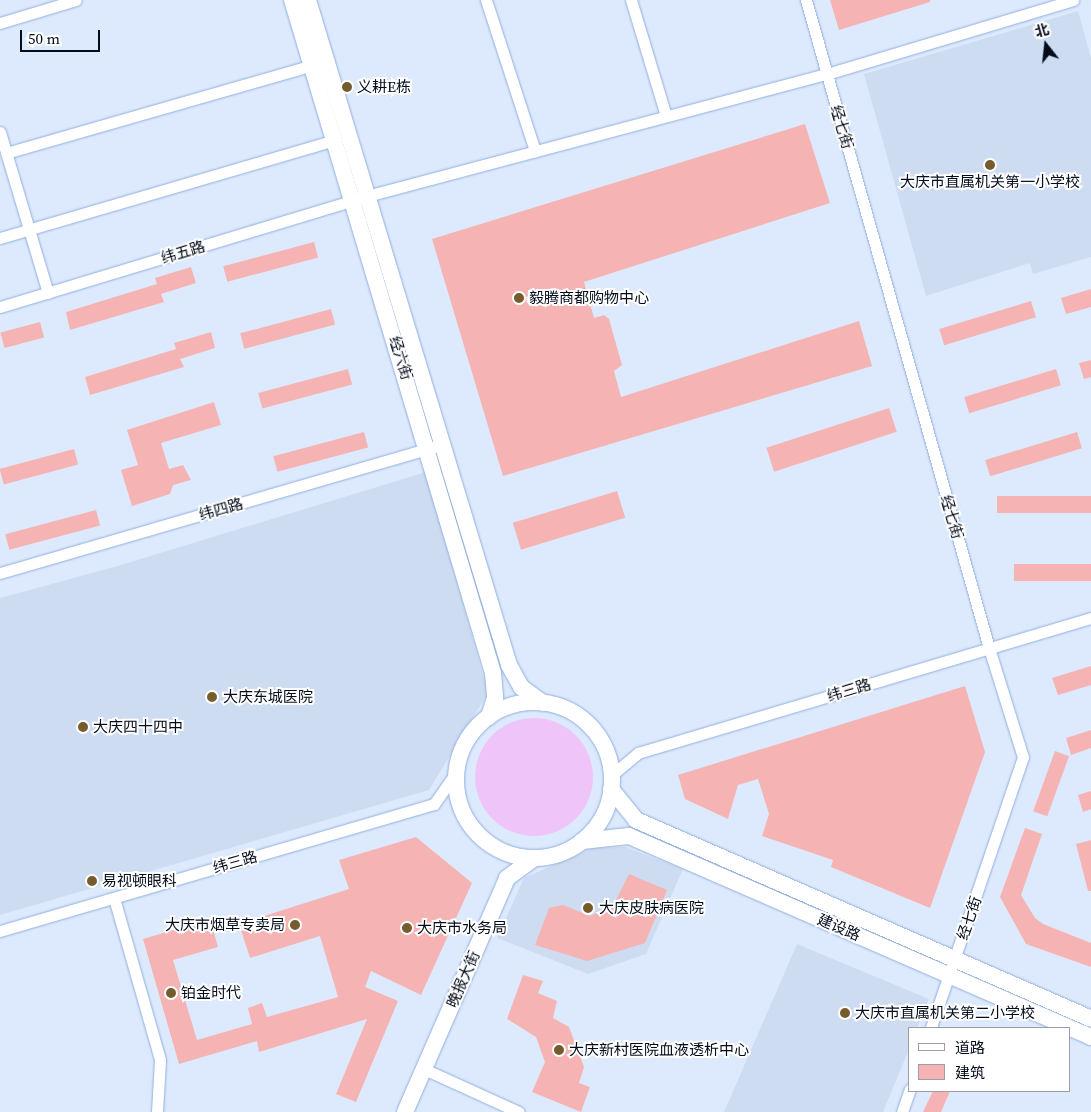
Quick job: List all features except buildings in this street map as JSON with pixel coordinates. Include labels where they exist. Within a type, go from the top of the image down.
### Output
[{"type":"main road","name":"经六街","points":[[292,0],[335,140],[360,198]]},
{"type":"main road","name":"经六街","points":[[308,0],[360,198],[435,447],[509,665],[521,687],[543,702]]},
{"type":"main road","name":"经六街","points":[[435,447],[493,673],[495,698],[489,717]]},
{"type":"main road","points":[[522,702],[543,702],[573,712],[593,728],[607,749],[612,781],[610,799],[600,822],[582,841],[560,854],[535,858],[510,854],[487,842],[469,823],[459,799],[456,773],[463,748],[477,726],[489,717],[522,702]]},
{"type":"main road","name":"建设路","points":[[612,781],[636,820],[1091,1019]]},
{"type":"main road","name":"建设路","points":[[582,841],[629,836],[1068,1027]]},
{"type":"main road","name":"晚报大街","points":[[405,1112],[507,878],[535,858]]},
{"type":"main road","name":"建设路","points":[[1071,1028],[1091,1037]]},
{"type":"street","points":[[0,22],[76,0]]},
{"type":"street","points":[[486,0],[535,151]]},
{"type":"street","points":[[631,0],[666,116]]},
{"type":"street","name":"经七街","points":[[806,0],[989,648],[1023,757],[931,1027]]},
{"type":"street","name":"纬五路","points":[[0,307],[360,198],[828,74],[1073,0]]},
{"type":"street","points":[[6,153],[312,65]]},
{"type":"street","points":[[0,132],[48,293]]},
{"type":"street","points":[[0,238],[335,140]]},
{"type":"street","name":"纬四路","points":[[0,573],[435,447]]},
{"type":"street","name":"纬三路","points":[[612,781],[638,753],[1091,618]]},
{"type":"street","name":"纬三路","points":[[0,932],[434,804],[456,773]]},
{"type":"street","points":[[114,898],[160,1060],[157,1112]]},
{"type":"street","points":[[424,1069],[519,1112]]},
{"type":"street","points":[[902,1112],[909,1092]]},
{"type":"shaded area","name":"大庆市直属机关第一小学校","points":[[1078,11],[1091,58],[1091,257],[1033,274],[1030,263],[926,296],[864,74]]},
{"type":"shaded area","points":[[426,472],[488,693],[429,790],[0,915],[0,598],[121,565]]},
{"type":"shaded area","points":[[534,718],[557,722],[576,735],[589,754],[593,777],[589,800],[576,819],[557,832],[534,836],[511,832],[492,819],[479,800],[475,777],[479,754],[492,735],[511,722]]},
{"type":"shaded area","name":"大庆皮肤病医院","points":[[625,847],[683,869],[646,954],[588,974],[497,938],[524,878],[593,848]]},
{"type":"shaded area","name":"大庆市直属机关第二小学校","points":[[797,944],[929,999],[917,1027],[908,1027],[908,1052],[883,1112],[724,1112]]},
{"type":"place","name":"义耕E栋","points":[[347,87]]},
{"type":"place","name":"大庆市直属机关第一小学校","points":[[990,165]]},
{"type":"place","name":"毅腾商都购物中心","points":[[519,298]]},
{"type":"place","name":"大庆东城医院","points":[[212,697]]},
{"type":"place","name":"大庆四十四中","points":[[83,727]]},
{"type":"place","name":"易视顿眼科","points":[[92,881]]},
{"type":"place","name":"大庆皮肤病医院","points":[[588,908]]},
{"type":"place","name":"大庆市烟草专卖局","points":[[295,925]]},
{"type":"place","name":"大庆市水务局","points":[[407,928]]},
{"type":"place","name":"铂金时代","points":[[171,993]]},
{"type":"place","name":"大庆市直属机关第二小学校","points":[[845,1013]]},
{"type":"place","name":"大庆新村医院血液透析中心","points":[[559,1050]]}]
